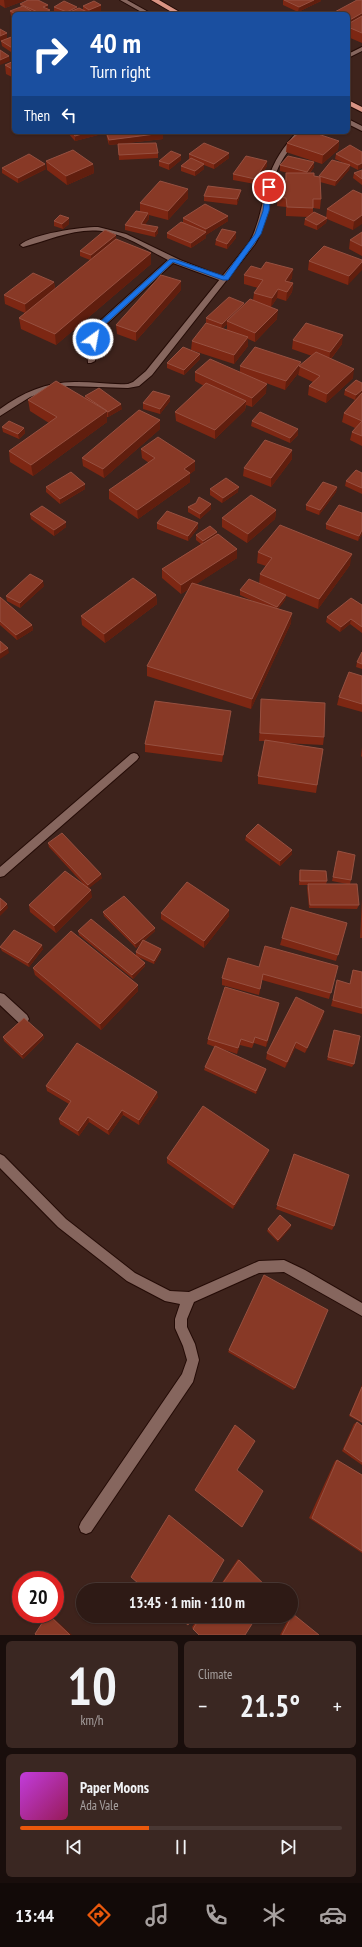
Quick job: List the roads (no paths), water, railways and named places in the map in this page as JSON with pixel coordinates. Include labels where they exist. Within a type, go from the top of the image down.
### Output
[{"type":"highway","points":[[154,0],[176,12]]},
{"type":"highway","points":[[350,103],[362,110]]},
{"type":"street","points":[[123,0],[145,12]]},
{"type":"street","points":[[350,55],[362,50]]},
{"type":"street","points":[[350,122],[362,129]]},
{"type":"street","points":[[0,413],[32,392],[53,385],[77,383],[120,387],[136,384],[149,373],[225,279],[258,234],[266,211],[269,187],[281,155],[287,145],[298,134]]},
{"type":"street","points":[[23,245],[44,237],[80,231],[106,230],[129,239],[172,260],[225,279]]},
{"type":"street","points":[[91,361],[91,347],[94,331],[172,260]]},
{"type":"street","points":[[0,872],[134,757]]},
{"type":"street","points":[[0,998],[23,1019]]},
{"type":"street","points":[[0,1160],[62,1223],[131,1277],[169,1297],[189,1298],[259,1267],[284,1266],[301,1274],[362,1310]]},
{"type":"street","points":[[86,1527],[188,1377],[193,1360],[189,1344],[180,1328],[181,1319],[189,1298]]}]
